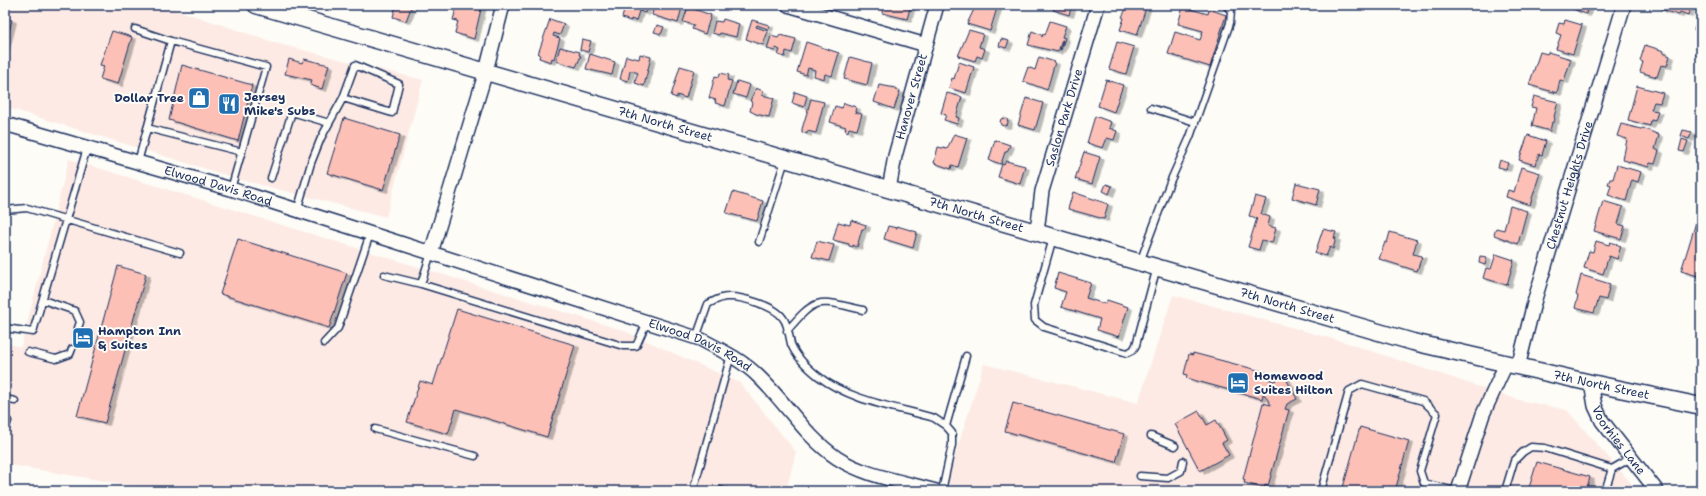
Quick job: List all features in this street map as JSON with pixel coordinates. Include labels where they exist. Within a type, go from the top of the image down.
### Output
[{"type":"street","name":"7th North Street","points":[[256,5],[786,158],[1413,342],[1591,383],[1701,406]]},
{"type":"street","points":[[431,253],[486,71],[503,5]]},
{"type":"street","name":"Hanover Street","points":[[889,189],[895,156],[938,5]]},
{"type":"street","name":"Saslon Park Drive","points":[[1037,232],[1042,191],[1098,5]]},
{"type":"street","name":"Chestnut Heights Drive","points":[[1512,365],[1535,299],[1624,5]]},
{"type":"street","points":[[792,6],[926,45]]},
{"type":"street","name":"Elwood Davis Road","points":[[5,124],[231,189],[696,338],[731,355],[758,376],[808,434],[837,458],[856,469],[936,491]]},
{"type":"street","points":[[1458,491],[1483,414],[1512,365]]},
{"type":"street","name":"Voorhies Lane","points":[[1591,383],[1595,406],[1602,421],[1657,491]]},
{"type":"lane","points":[[1140,262],[1170,182],[1195,122],[1230,23],[1231,11],[1226,5]]},
{"type":"lane","points":[[136,30],[266,67],[231,189]]},
{"type":"lane","points":[[138,162],[171,41]]},
{"type":"lane","points":[[297,211],[311,163],[329,123],[343,98],[355,65],[399,84],[392,113],[343,98]]},
{"type":"lane","points":[[1152,108],[1195,122]]},
{"type":"lane","points":[[271,178],[292,112],[329,123]]},
{"type":"lane","points":[[148,128],[242,152]]},
{"type":"lane","points":[[5,328],[33,332],[87,148]]},
{"type":"lane","points":[[759,242],[786,158]]},
{"type":"lane","points":[[5,210],[27,208],[180,253]]},
{"type":"lane","points":[[324,343],[338,328],[370,234]]},
{"type":"lane","points":[[1053,236],[1034,305],[1036,320],[1044,328],[1127,353],[1133,350],[1136,345],[1156,267]]},
{"type":"lane","points":[[421,284],[431,253]]},
{"type":"lane","points":[[384,276],[421,284],[623,346],[636,346],[647,322]]},
{"type":"lane","points":[[696,338],[708,304],[727,296],[748,299],[775,311],[783,318],[792,346],[799,358],[819,376],[848,394],[934,418],[946,426],[952,433],[952,445],[942,491]]},
{"type":"lane","points":[[43,300],[75,311],[80,322],[78,328]]},
{"type":"lane","points":[[787,331],[804,312],[813,305],[819,303],[833,303],[862,310]]},
{"type":"lane","points":[[28,352],[56,359],[70,354],[72,349]]},
{"type":"lane","points":[[693,491],[731,355]]},
{"type":"lane","points":[[946,426],[966,356]]},
{"type":"lane","points":[[1321,491],[1349,391],[1362,384],[1423,401],[1437,414],[1420,471],[1424,483],[1454,491]]},
{"type":"lane","points":[[5,399],[15,401]]},
{"type":"lane","points":[[5,429],[8,422]]},
{"type":"lane","points":[[376,429],[475,456]]},
{"type":"lane","points":[[1152,436],[1175,446]]},
{"type":"lane","points":[[1505,491],[1514,461],[1523,452],[1531,447],[1544,448],[1612,469]]},
{"type":"lane","points":[[1605,491],[1612,469],[1631,458]]},
{"type":"lane","points":[[1140,476],[1168,478],[1181,471],[1183,461]]},
{"type":"shaded area","points":[[5,5],[162,5],[279,44],[423,80],[386,217],[242,180],[5,107]]},
{"type":"shaded area","points":[[69,159],[622,330],[740,383],[796,452],[786,491],[163,491],[5,464],[5,343],[21,347]]},
{"type":"shaded area","name":"Homewood Suites Hilton","points":[[1173,295],[1344,342],[1519,400],[1567,410],[1638,491],[968,491],[946,484],[984,364],[1138,403]]},
{"type":"building","points":[[396,5],[412,5],[406,21],[393,17]]},
{"type":"building","points":[[457,5],[482,5],[474,39],[455,33],[458,21],[453,20]]},
{"type":"building","points":[[619,5],[648,5],[645,13],[639,11],[636,21],[631,19],[631,21],[622,18],[625,7]]},
{"type":"building","points":[[654,5],[682,7],[678,23],[652,15]]},
{"type":"building","points":[[878,5],[911,5],[907,19],[882,13],[883,9],[878,7]]},
{"type":"building","points":[[976,5],[992,5],[991,6],[997,8],[990,31],[967,24]]},
{"type":"building","points":[[1055,5],[1072,5],[1069,15],[1053,10]]},
{"type":"building","points":[[1128,5],[1146,8],[1137,35],[1120,30],[1124,18],[1122,17]]},
{"type":"building","points":[[1574,5],[1588,5],[1586,14],[1573,9]]},
{"type":"building","points":[[1663,5],[1691,5],[1688,15],[1680,12],[1679,15],[1662,10]]},
{"type":"building","points":[[688,7],[711,15],[705,34],[692,29],[694,25],[683,22]]},
{"type":"building","points":[[1183,7],[1208,14],[1209,9],[1226,15],[1210,67],[1168,54],[1175,32],[1200,40],[1203,31],[1178,24]]},
{"type":"building","points":[[1701,9],[1701,33],[1694,30]]},
{"type":"building","points":[[5,18],[12,20],[5,47]]},
{"type":"building","points":[[550,19],[564,24],[560,35],[554,33],[553,36],[560,38],[554,59],[552,58],[551,62],[539,58],[540,54],[538,54]]},
{"type":"building","points":[[723,19],[739,24],[736,37],[720,33],[719,35],[712,33],[715,21],[722,22]]},
{"type":"building","points":[[752,20],[769,25],[768,29],[757,25],[756,27],[768,31],[763,45],[746,39]]},
{"type":"building","points":[[1565,20],[1582,25],[1573,54],[1556,49],[1561,35],[1556,33],[1559,23],[1564,24]]},
{"type":"building","points":[[1050,21],[1066,26],[1062,37],[1065,38],[1061,50],[1063,40],[1058,52],[1028,45],[1032,31],[1042,35],[1042,37],[1043,34],[1045,35]]},
{"type":"building","points":[[657,25],[664,27],[661,34],[654,32]]},
{"type":"building","points":[[969,30],[983,34],[979,47],[985,49],[982,58],[977,56],[975,61],[958,56]]},
{"type":"building","points":[[112,31],[132,37],[118,84],[100,79],[104,66],[100,65]]},
{"type":"building","points":[[780,35],[796,39],[792,53],[786,51],[785,57],[778,55],[780,50],[776,48],[775,51],[767,49],[771,36],[778,38]]},
{"type":"building","points":[[582,39],[591,41],[588,52],[580,50]]},
{"type":"building","points":[[1001,39],[1009,41],[1006,48],[999,46]]},
{"type":"building","points":[[806,42],[839,53],[832,76],[825,74],[824,79],[814,76],[815,70],[808,68],[806,75],[797,72]]},
{"type":"building","points":[[1117,42],[1134,47],[1126,74],[1109,69]]},
{"type":"building","points":[[1645,45],[1664,51],[1663,53],[1670,56],[1667,66],[1661,65],[1657,77],[1640,72],[1643,62],[1640,61]]},
{"type":"building","points":[[560,47],[580,52],[579,55],[581,56],[576,67],[556,61]]},
{"type":"building","points":[[1697,50],[1701,51],[1701,57],[1696,56]]},
{"type":"building","points":[[1540,52],[1547,54],[1548,52],[1571,59],[1564,81],[1560,80],[1557,93],[1529,85]]},
{"type":"building","points":[[590,54],[615,62],[612,75],[586,69]]},
{"type":"building","points":[[640,54],[651,57],[644,86],[635,83],[638,73],[633,71],[630,71],[628,81],[620,79],[626,56],[639,59]]},
{"type":"building","points":[[850,57],[872,63],[867,85],[844,79]]},
{"type":"building","points":[[1039,57],[1055,62],[1047,90],[1023,81],[1028,67],[1035,70]]},
{"type":"building","points":[[289,59],[302,63],[304,59],[329,65],[322,89],[310,85],[312,80],[285,74]]},
{"type":"building","points":[[959,62],[974,67],[966,93],[949,88],[952,78],[954,79]]},
{"type":"building","points":[[182,65],[252,85],[238,141],[169,120]]},
{"type":"building","points":[[680,66],[694,70],[686,98],[677,95],[677,98],[671,96]]},
{"type":"building","points":[[720,73],[729,75],[727,80],[732,81],[725,106],[715,103],[716,100],[709,98],[715,76],[719,77]]},
{"type":"building","points":[[1106,80],[1123,85],[1114,112],[1098,106]]},
{"type":"building","points":[[737,81],[750,85],[746,98],[733,94]]},
{"type":"building","points":[[879,85],[896,88],[895,90],[900,91],[894,109],[874,102]]},
{"type":"building","points":[[1637,86],[1663,93],[1660,103],[1654,102],[1651,110],[1658,111],[1655,121],[1651,120],[1650,126],[1628,120]]},
{"type":"building","points":[[756,88],[763,91],[762,95],[774,98],[769,117],[750,111],[752,102],[750,101]]},
{"type":"building","points":[[795,92],[807,96],[804,107],[792,103]]},
{"type":"building","points":[[947,93],[962,97],[956,117],[959,118],[957,124],[944,120],[946,115],[941,113]]},
{"type":"building","points":[[1534,96],[1558,102],[1554,122],[1552,122],[1550,131],[1532,126],[1536,108],[1531,107]]},
{"type":"building","points":[[1026,98],[1043,103],[1035,130],[1018,125]]},
{"type":"building","points":[[811,99],[824,102],[816,133],[807,131],[807,134],[802,132],[802,129]]},
{"type":"building","points":[[844,103],[856,107],[855,112],[862,114],[857,130],[849,128],[848,132],[845,130],[846,127],[830,122],[835,106],[842,108]]},
{"type":"building","points":[[1095,116],[1111,122],[1109,128],[1117,131],[1114,140],[1107,138],[1103,148],[1087,143]]},
{"type":"building","points":[[344,118],[400,135],[383,190],[327,173]]},
{"type":"building","points":[[1002,118],[1006,118],[1008,122],[1006,126],[1002,126],[1000,124],[1000,120]]},
{"type":"building","points":[[1621,124],[1641,129],[1643,128],[1659,135],[1655,149],[1659,151],[1655,164],[1650,163],[1649,167],[1623,160],[1627,139],[1617,136]]},
{"type":"building","points":[[1683,130],[1692,132],[1689,139],[1681,136]]},
{"type":"building","points":[[954,134],[967,138],[958,167],[952,165],[951,169],[934,163],[938,147],[947,149]]},
{"type":"building","points":[[1528,135],[1546,141],[1542,155],[1539,154],[1535,165],[1519,160]]},
{"type":"building","points":[[1682,139],[1688,141],[1684,152],[1679,151]]},
{"type":"building","points":[[995,140],[1010,145],[1007,152],[1005,152],[1001,164],[989,160]]},
{"type":"building","points":[[1084,152],[1100,157],[1092,184],[1075,179]]},
{"type":"building","points":[[1500,160],[1508,163],[1506,169],[1498,167]]},
{"type":"building","points":[[1006,161],[1025,166],[1020,184],[998,177],[1002,164],[1004,165]]},
{"type":"building","points":[[1617,165],[1641,172],[1638,182],[1632,180],[1626,201],[1608,195],[1611,185],[1608,184],[1610,179],[1613,179]]},
{"type":"building","points":[[1521,167],[1540,173],[1530,205],[1506,197],[1508,190],[1514,192]]},
{"type":"building","points":[[1296,183],[1320,189],[1316,205],[1292,198]]},
{"type":"building","points":[[1106,184],[1112,186],[1109,194],[1103,191]]},
{"type":"building","points":[[733,192],[763,201],[757,221],[726,213]]},
{"type":"building","points":[[1073,192],[1108,204],[1104,219],[1068,209]]},
{"type":"building","points":[[1255,196],[1266,199],[1261,214],[1270,217],[1268,226],[1276,228],[1272,243],[1262,240],[1259,250],[1248,247],[1257,218],[1249,216]]},
{"type":"building","points":[[1603,201],[1623,207],[1618,224],[1625,226],[1621,239],[1594,231]]},
{"type":"building","points":[[1510,206],[1527,211],[1518,244],[1494,235],[1496,228],[1504,230]]},
{"type":"building","points":[[1701,206],[1701,277],[1681,271]]},
{"type":"building","points":[[851,220],[866,225],[865,229],[862,229],[857,247],[853,245],[853,247],[849,246],[849,244],[833,240],[838,222],[850,225]]},
{"type":"building","points":[[888,226],[897,228],[897,226],[917,232],[913,248],[884,239]]},
{"type":"building","points":[[1323,229],[1336,232],[1333,249],[1330,247],[1326,256],[1315,253]]},
{"type":"building","points":[[1390,232],[1417,240],[1413,254],[1422,256],[1417,271],[1379,259],[1385,242],[1387,243]]},
{"type":"building","points":[[238,239],[347,273],[329,328],[220,294]]},
{"type":"building","points":[[817,241],[834,245],[829,261],[812,257]]},
{"type":"building","points":[[1596,241],[1609,245],[1610,242],[1621,246],[1617,259],[1609,256],[1603,274],[1584,268],[1589,251],[1593,252]]},
{"type":"building","points":[[1496,254],[1514,260],[1507,285],[1483,278],[1486,268],[1491,269]]},
{"type":"building","points":[[1480,256],[1487,257],[1485,265],[1479,263]]},
{"type":"building","points":[[118,266],[146,274],[105,423],[77,416]]},
{"type":"building","points":[[1058,273],[1091,283],[1086,298],[1105,304],[1107,300],[1128,307],[1119,337],[1097,330],[1100,319],[1061,307],[1066,292],[1054,288]]},
{"type":"building","points":[[1581,275],[1610,284],[1606,300],[1599,298],[1594,313],[1575,308],[1578,296],[1576,295]]},
{"type":"building","points":[[457,309],[575,345],[547,437],[456,409],[448,434],[407,422],[420,381],[433,385]]},
{"type":"building","points":[[1193,353],[1269,373],[1268,379],[1274,381],[1284,375],[1297,399],[1287,404],[1285,409],[1289,410],[1268,486],[1265,485],[1264,488],[1244,483],[1245,480],[1243,479],[1263,403],[1271,405],[1263,394],[1262,399],[1186,378],[1187,375],[1184,374],[1189,354],[1193,355]]},
{"type":"building","points":[[1013,403],[1124,434],[1116,462],[1005,431]]},
{"type":"building","points":[[1199,411],[1207,425],[1216,420],[1227,440],[1222,443],[1229,455],[1200,471],[1175,424]]},
{"type":"building","points":[[1360,427],[1409,441],[1395,491],[1342,491]]},
{"type":"building","points":[[1537,462],[1590,477],[1586,491],[1528,491]]},
{"type":"building","points":[[720,486],[738,491],[718,491]]},
{"type":"building","points":[[744,488],[755,491],[743,491]]},
{"type":"place","name":"Dollar Tree","points":[[199,98]]},
{"type":"place","name":"Jersey Mike's Subs","points":[[229,104]]},
{"type":"place","name":"Hampton Inn & Suites","points":[[83,338]]},
{"type":"place","name":"Homewood Suites Hilton","points":[[1238,383]]}]
